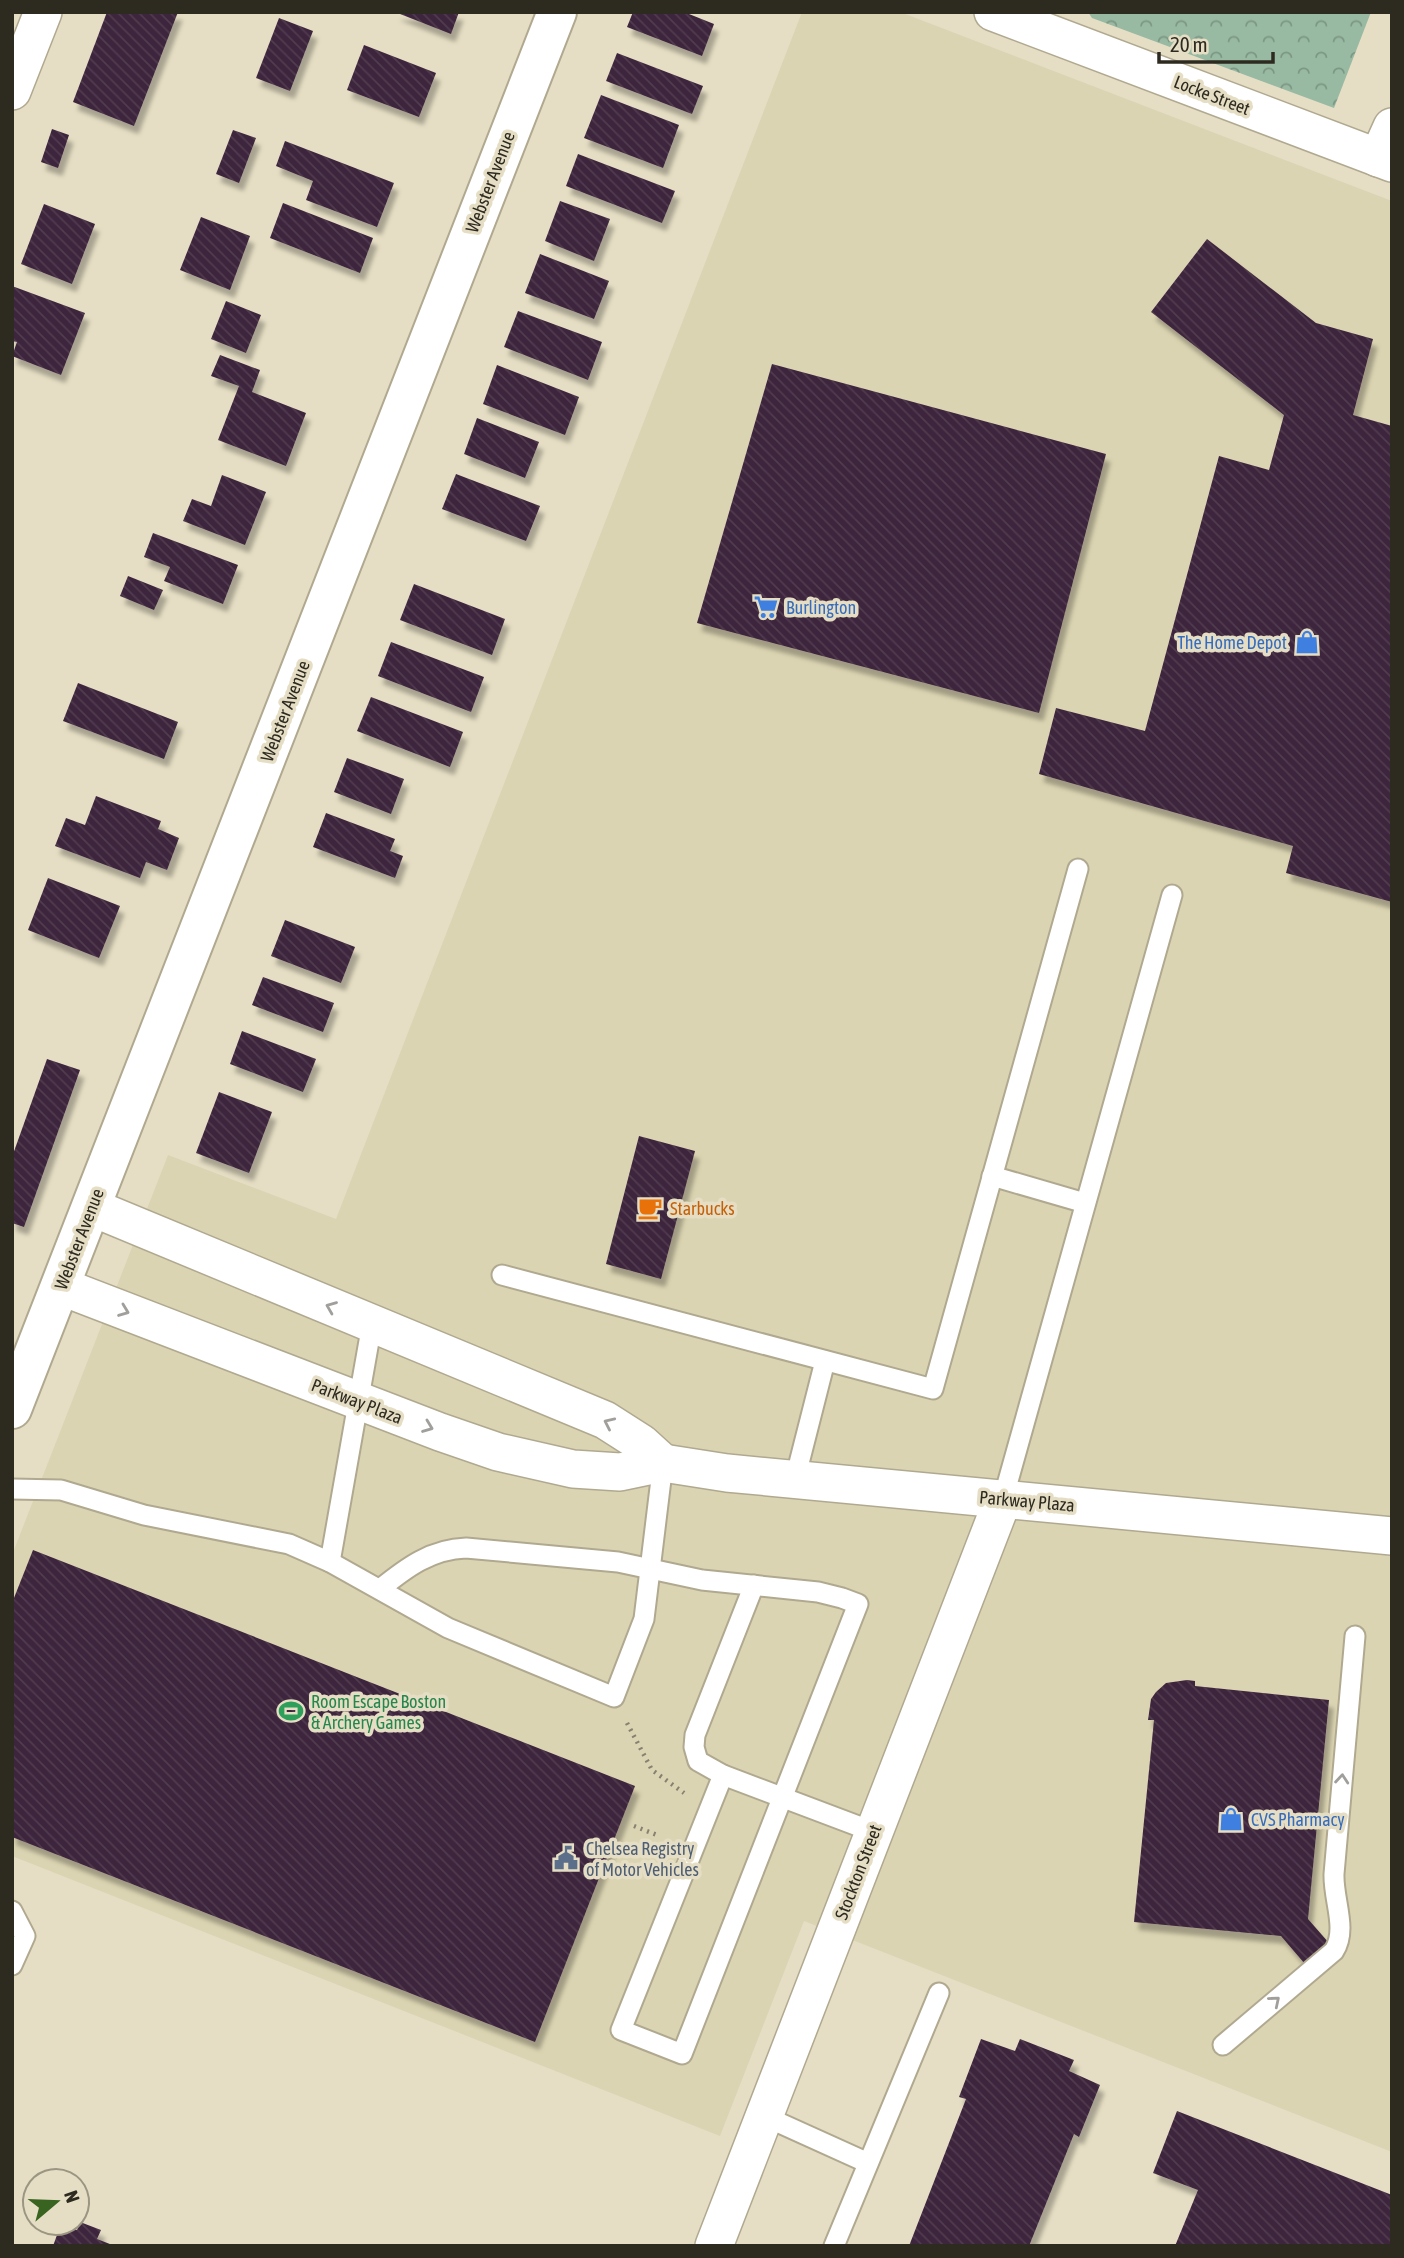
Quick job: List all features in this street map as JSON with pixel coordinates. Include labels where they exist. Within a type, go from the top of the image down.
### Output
[{"type":"street","points":[[12,91],[43,12]]},
{"type":"street","name":"Webster Avenue","points":[[12,1409],[557,12]]},
{"type":"street","name":"Locke Street","points":[[993,12],[1030,19],[1387,149]]},
{"type":"street","points":[[91,1207],[611,1423],[642,1443],[663,1463]]},
{"type":"street","name":"Parkway Plaza","points":[[60,1286],[485,1448],[555,1466],[620,1472],[647,1469],[663,1463],[712,1471],[1392,1536]]},
{"type":"street","name":"Stockton Street","points":[[714,2246],[1003,1499]]},
{"type":"lane","points":[[502,1275],[933,1389],[1078,869]]},
{"type":"lane","points":[[1003,1499],[1172,895]]},
{"type":"lane","points":[[992,1177],[1086,1203]]},
{"type":"lane","points":[[330,1562],[372,1324]]},
{"type":"lane","points":[[794,1479],[825,1361]]},
{"type":"lane","points":[[12,1489],[61,1490],[144,1515],[289,1545],[330,1562],[448,1628],[614,1697],[644,1619],[663,1463]]},
{"type":"lane","points":[[380,1589],[425,1557],[453,1548],[598,1559],[702,1580],[818,1592],[858,1604],[682,2054],[621,2030],[723,1775]]},
{"type":"lane","points":[[754,1585],[694,1741],[698,1761],[723,1775],[874,1832]]},
{"type":"lane","points":[[1223,2045],[1334,1951],[1338,1944],[1340,1927],[1334,1874],[1355,1636]]},
{"type":"lane","points":[[12,1911],[25,1936],[12,1965]]},
{"type":"lane","points":[[834,2246],[939,1993]]},
{"type":"lane","points":[[764,2116],[868,2163]]},
{"type":"path","points":[[614,1697],[652,1770],[684,1793]]},
{"type":"path","points":[[634,1826],[657,1835]]},
{"type":"shaded area","points":[[802,12],[900,12],[1392,201],[1392,2152],[804,1921],[720,2136],[12,1856],[12,1555],[168,1155],[336,1219]]},
{"type":"green space","points":[[1088,12],[1371,12],[1334,108],[1092,18]]},
{"type":"building","points":[[107,12],[178,12],[134,126],[73,102]]},
{"type":"building","points":[[395,12],[459,12],[451,34]]},
{"type":"building","points":[[633,12],[684,12],[714,24],[702,56],[627,27]]},
{"type":"building","points":[[279,18],[313,31],[290,91],[256,78]]},
{"type":"building","points":[[364,45],[436,73],[419,117],[347,90]]},
{"type":"building","points":[[617,53],[703,86],[692,114],[606,81]]},
{"type":"building","points":[[601,95],[679,125],[663,168],[584,138]]},
{"type":"building","points":[[52,129],[69,135],[58,168],[41,162]]},
{"type":"building","points":[[233,130],[256,138],[239,183],[216,174]]},
{"type":"building","points":[[285,141],[394,183],[377,227],[306,200],[313,181],[276,166]]},
{"type":"building","points":[[578,154],[675,191],[662,223],[566,186]]},
{"type":"building","points":[[560,201],[610,219],[594,261],[545,241]]},
{"type":"building","points":[[283,203],[373,238],[360,273],[270,238]]},
{"type":"building","points":[[44,204],[95,224],[72,284],[21,264]]},
{"type":"building","points":[[201,217],[250,236],[230,290],[180,270]]},
{"type":"building","name":"The Home Depot","points":[[1207,239],[1316,323],[1373,339],[1353,415],[1392,426],[1392,902],[1286,873],[1293,846],[1039,774],[1056,708],[1145,731],[1219,456],[1269,470],[1284,415],[1151,312]]},
{"type":"building","points":[[540,254],[609,281],[594,319],[525,293]]},
{"type":"building","points":[[12,286],[85,313],[61,375],[12,356],[17,342],[12,341]]},
{"type":"building","points":[[226,301],[261,315],[246,353],[211,339]]},
{"type":"building","points":[[518,311],[602,342],[588,380],[504,347]]},
{"type":"building","points":[[220,355],[260,370],[252,392],[306,413],[286,466],[218,440],[239,386],[211,376]]},
{"type":"building","points":[[772,364],[1106,454],[1039,713],[697,623]]},
{"type":"building","points":[[497,365],[579,397],[565,435],[483,404]]},
{"type":"building","points":[[477,418],[539,442],[525,478],[464,454]]},
{"type":"building","points":[[456,474],[540,506],[526,541],[442,509]]},
{"type":"building","points":[[222,475],[266,492],[245,545],[183,521],[192,499],[211,506]]},
{"type":"building","points":[[153,533],[238,565],[223,604],[164,581],[170,567],[144,557]]},
{"type":"building","points":[[128,576],[163,590],[154,610],[120,596]]},
{"type":"building","points":[[414,584],[505,619],[492,655],[400,620]]},
{"type":"building","points":[[391,642],[484,677],[471,712],[378,676]]},
{"type":"building","points":[[78,683],[178,722],[164,759],[63,721]]},
{"type":"building","points":[[371,697],[463,732],[450,767],[357,731]]},
{"type":"building","points":[[347,758],[404,779],[391,814],[334,792]]},
{"type":"building","points":[[96,796],[161,821],[158,829],[179,838],[167,870],[146,862],[140,878],[55,846],[66,818],[85,825]]},
{"type":"building","points":[[326,813],[395,839],[390,851],[403,856],[395,878],[313,847]]},
{"type":"building","points":[[48,878],[120,906],[99,958],[28,930]]},
{"type":"building","points":[[285,920],[355,947],[341,983],[271,956]]},
{"type":"building","points":[[263,977],[334,1003],[323,1032],[252,1005]]},
{"type":"building","points":[[242,1031],[316,1059],[303,1092],[230,1064]]},
{"type":"building","points":[[47,1059],[80,1070],[24,1227],[12,1223],[12,1157]]},
{"type":"building","points":[[219,1092],[272,1112],[249,1173],[196,1153]]},
{"type":"building","name":"Starbucks","points":[[639,1136],[695,1151],[661,1279],[606,1264]]},
{"type":"building","points":[[33,1550],[635,1786],[535,2042],[12,1837],[12,1603]]},
{"type":"building","name":"CVS Pharmacy","points":[[1195,1681],[1195,1686],[1329,1700],[1308,1919],[1329,1943],[1305,1964],[1281,1936],[1134,1922],[1154,1720],[1148,1720],[1151,1699],[1166,1683]]},
{"type":"building","points":[[981,2039],[1015,2051],[1020,2039],[1074,2060],[1069,2071],[1100,2085],[1079,2137],[1074,2134],[1029,2246],[909,2246],[966,2099],[959,2097]]},
{"type":"building","points":[[1177,2111],[1392,2195],[1392,2246],[1175,2246],[1198,2190],[1153,2173]]},
{"type":"building","points":[[91,2226],[101,2230],[97,2239],[115,2246],[53,2246],[56,2237],[91,2237]]},
{"type":"place","name":"Burlington","points":[[766,607]]},
{"type":"place","name":"The Home Depot","points":[[1307,642]]},
{"type":"place","name":"Starbucks","points":[[650,1208]]},
{"type":"place","name":"Room Escape Boston & Archery Games","points":[[291,1711]]},
{"type":"place","name":"CVS Pharmacy","points":[[1231,1819]]},
{"type":"place","name":"Chelsea Registry of Motor Vehicles","points":[[566,1858]]}]
